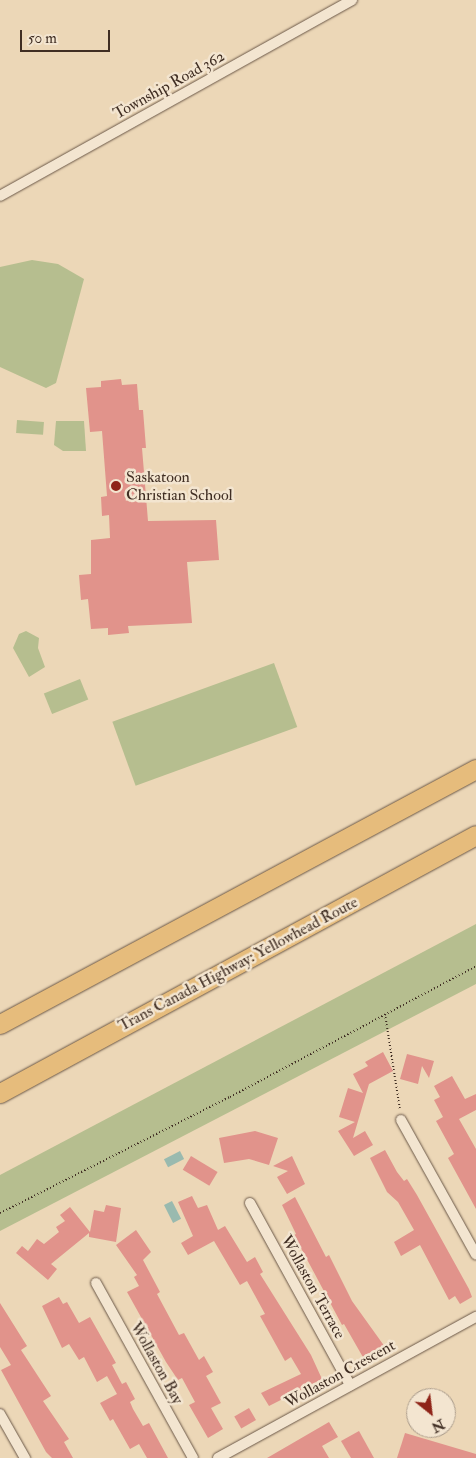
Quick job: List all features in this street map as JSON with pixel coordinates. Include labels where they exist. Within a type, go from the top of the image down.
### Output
[{"type":"highway","points":[[0,1024],[476,769]]},
{"type":"highway","name":"Trans Canada Highway: Yellowhead Route","points":[[0,1093],[476,835]]},
{"type":"street","name":"Township Road 362","points":[[0,196],[352,0]]},
{"type":"street","points":[[401,1120],[476,1255]]},
{"type":"street","name":"Wollaston Terrace","points":[[250,1203],[350,1385]]},
{"type":"street","name":"Wollaston Bay","points":[[96,1283],[193,1458]]},
{"type":"street","name":"Wollaston Crescent","points":[[218,1458],[476,1317]]},
{"type":"street","points":[[0,1414],[25,1458]]},
{"type":"path","points":[[0,1213],[476,966]]},
{"type":"path","points":[[385,1014],[400,1094],[401,1120]]},
{"type":"green space","points":[[32,260],[58,264],[84,279],[56,383],[46,388],[0,367],[0,267]]},
{"type":"green space","points":[[17,420],[44,422],[43,435],[16,433]]},
{"type":"green space","points":[[56,421],[84,421],[86,451],[63,451],[54,445]]},
{"type":"green space","points":[[26,631],[39,638],[38,648],[45,667],[29,677],[13,648],[19,634]]},
{"type":"green space","points":[[274,663],[297,727],[136,786],[112,722]]},
{"type":"green space","points":[[80,679],[88,699],[52,714],[44,694]]},
{"type":"green space","points":[[476,924],[476,984],[0,1231],[0,1175]]},
{"type":"water","points":[[180,1151],[184,1159],[168,1167],[164,1159]]},
{"type":"water","points":[[172,1201],[181,1219],[173,1223],[164,1205]]},
{"type":"building","points":[[121,379],[122,385],[137,384],[139,410],[143,410],[146,448],[142,448],[148,521],[216,520],[219,560],[187,562],[192,623],[128,626],[129,633],[108,635],[108,628],[91,629],[88,599],[81,600],[79,575],[91,574],[91,540],[110,538],[109,515],[102,516],[101,497],[107,496],[102,431],[90,432],[86,388],[101,387],[101,381]]},
{"type":"building","points":[[383,1052],[393,1071],[369,1084],[353,1138],[365,1131],[373,1145],[354,1156],[338,1131],[355,1122],[339,1117],[348,1088],[363,1093],[353,1074],[368,1066],[365,1062]]},
{"type":"building","points":[[407,1054],[434,1061],[429,1078],[422,1066],[418,1084],[400,1079]]},
{"type":"building","points":[[452,1076],[465,1099],[476,1094],[476,1110],[459,1119],[476,1149],[476,1209],[448,1158],[454,1154],[436,1121],[443,1117],[434,1100],[440,1097],[434,1086]]},
{"type":"building","points":[[255,1131],[278,1138],[269,1165],[249,1159],[224,1163],[219,1138]]},
{"type":"building","points":[[385,1150],[397,1172],[404,1181],[407,1179],[417,1195],[469,1289],[472,1297],[460,1304],[455,1296],[449,1300],[420,1245],[401,1256],[394,1242],[414,1230],[398,1202],[387,1192],[370,1158]]},
{"type":"building","points":[[191,1156],[218,1172],[209,1186],[183,1170]]},
{"type":"building","points":[[292,1156],[305,1184],[287,1194],[277,1177],[288,1171],[273,1166]]},
{"type":"building","points":[[192,1196],[198,1208],[207,1205],[218,1230],[225,1226],[247,1262],[255,1257],[263,1272],[260,1274],[311,1355],[322,1379],[269,1406],[261,1393],[301,1374],[291,1357],[285,1361],[260,1316],[265,1314],[247,1281],[240,1285],[214,1241],[188,1255],[181,1243],[193,1236],[178,1202]]},
{"type":"building","points":[[295,1197],[326,1257],[329,1255],[352,1301],[385,1347],[364,1359],[344,1324],[342,1325],[294,1235],[296,1234],[282,1205]]},
{"type":"building","points":[[106,1205],[121,1208],[116,1242],[89,1237],[89,1233],[51,1264],[57,1269],[48,1280],[16,1253],[22,1246],[28,1251],[37,1239],[44,1244],[59,1232],[56,1227],[65,1221],[60,1215],[70,1207],[90,1232],[94,1210],[104,1212]]},
{"type":"building","points":[[136,1230],[151,1252],[143,1260],[160,1292],[157,1294],[179,1335],[184,1333],[199,1360],[204,1356],[213,1372],[206,1376],[221,1403],[211,1408],[223,1429],[208,1438],[189,1405],[195,1402],[182,1378],[178,1380],[166,1362],[127,1292],[139,1286],[134,1277],[137,1275],[116,1245]]},
{"type":"building","points":[[59,1297],[63,1304],[67,1302],[79,1323],[90,1317],[116,1363],[112,1365],[122,1384],[126,1382],[135,1399],[130,1402],[133,1409],[143,1426],[149,1423],[168,1458],[147,1458],[139,1444],[130,1449],[113,1419],[110,1421],[100,1403],[117,1394],[107,1376],[97,1382],[84,1357],[79,1360],[69,1344],[62,1348],[42,1306]]},
{"type":"building","points":[[0,1303],[27,1346],[21,1350],[51,1396],[43,1401],[69,1439],[64,1442],[73,1458],[52,1458],[46,1452],[1,1370],[11,1365],[0,1347]]},
{"type":"building","points":[[249,1408],[256,1420],[241,1429],[234,1416]]},
{"type":"building","points":[[329,1422],[338,1437],[322,1446],[329,1458],[267,1458]]},
{"type":"building","points":[[359,1431],[374,1458],[351,1458],[341,1441]]},
{"type":"building","points":[[405,1433],[406,1438],[422,1438],[476,1454],[476,1458],[397,1458]]},
{"type":"place","name":"Saskatoon Christian School","points":[[116,486]]}]
